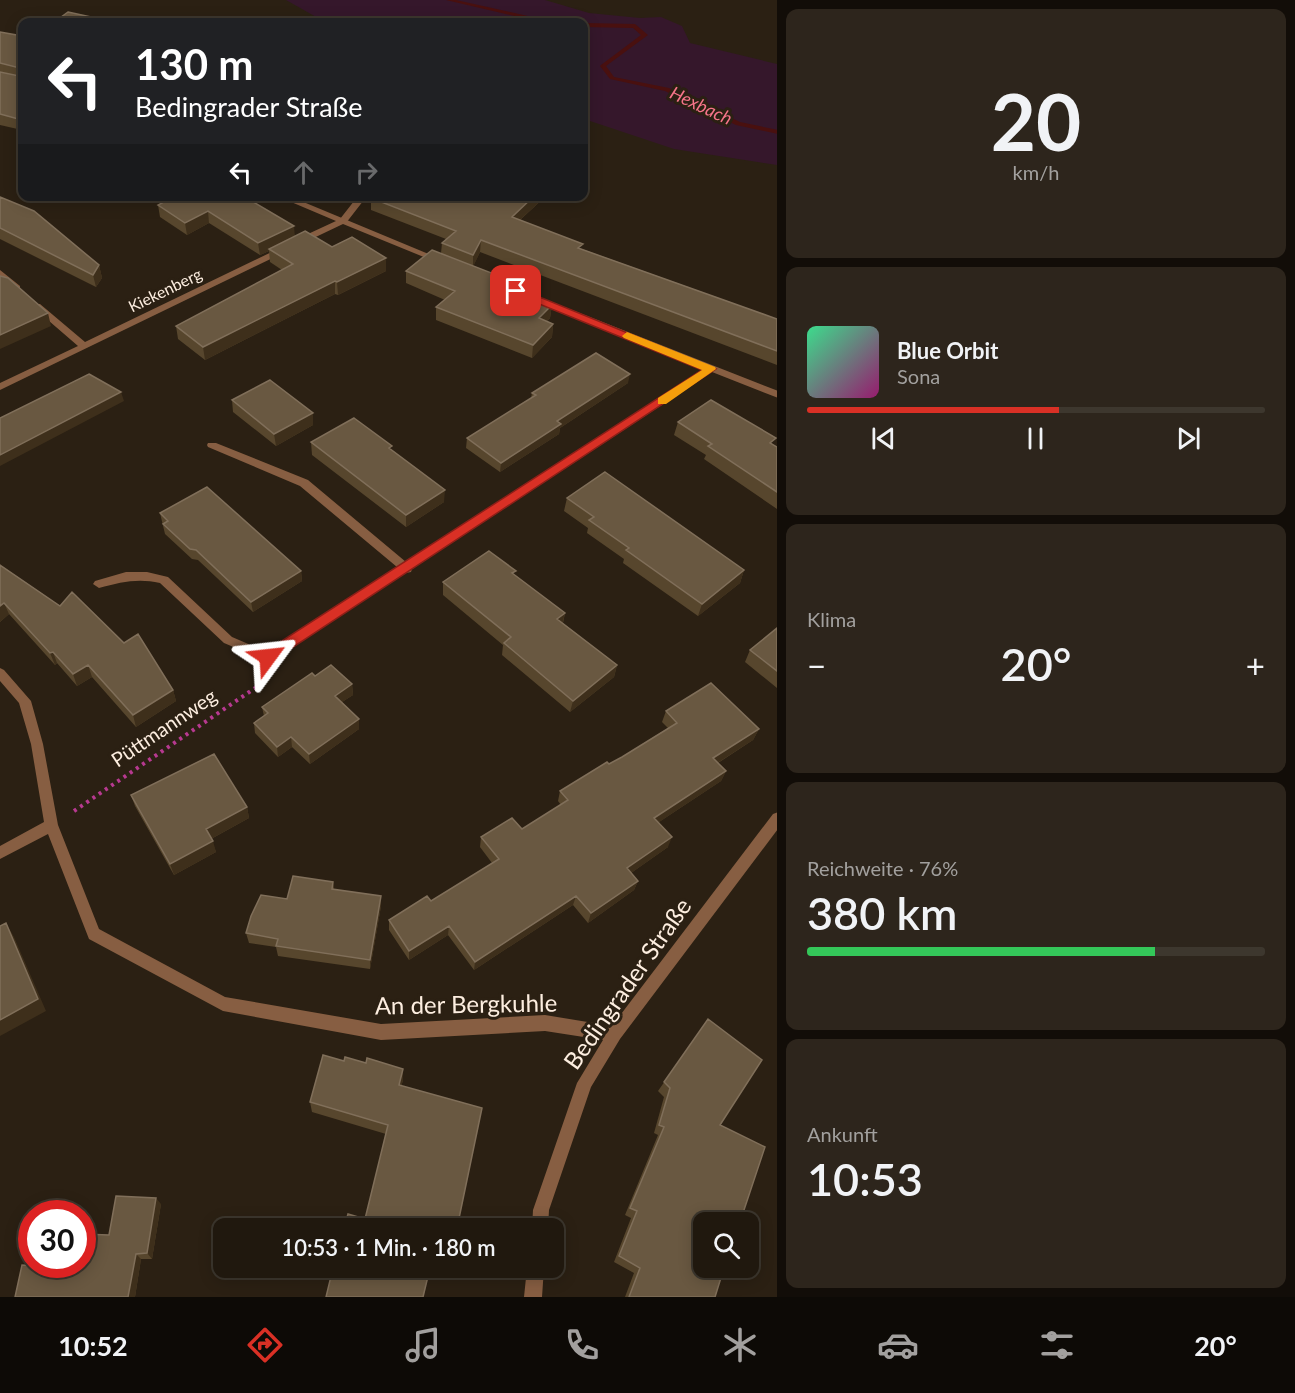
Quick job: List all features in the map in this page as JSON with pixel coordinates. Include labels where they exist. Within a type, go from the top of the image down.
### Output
[{"type":"street","points":[[293,201],[451,264]]},
{"type":"street","points":[[343,221],[359,201]]},
{"type":"street","name":"Kiekenberg","points":[[0,387],[343,221]]},
{"type":"street","points":[[0,273],[84,346]]},
{"type":"street","points":[[527,295],[777,395]]},
{"type":"street","points":[[99,584],[126,576],[164,580],[228,640],[268,657],[407,569],[711,369]]},
{"type":"street","points":[[212,445],[304,483],[407,569]]},
{"type":"street","name":"An der Bergkuhle","points":[[0,673],[26,701],[37,744],[51,825],[94,934],[223,1004],[381,1032],[545,1023],[615,1034]]},
{"type":"street","name":"Bedingrader Straße","points":[[541,1218],[541,1210],[585,1083],[615,1034],[777,818]]},
{"type":"street","points":[[0,853],[51,825]]},
{"type":"street","points":[[533,1297],[535,1278]]},
{"type":"path","name":"Püttmannweg","points":[[51,825],[171,747],[261,684],[285,648]]},
{"type":"shaded area","points":[[286,0],[545,0],[589,13],[640,18],[661,17],[682,26],[690,43],[777,64],[777,165],[674,149],[588,120],[588,18],[318,18]]},
{"type":"building","points":[[68,12],[96,18],[60,18]]},
{"type":"building","points":[[0,32],[18,35],[18,68],[0,63]]},
{"type":"building","points":[[0,72],[18,76],[18,119],[0,114]]},
{"type":"building","points":[[0,197],[34,211],[99,265],[93,275],[0,228]]},
{"type":"building","points":[[166,201],[252,201],[294,226],[258,243],[208,211],[185,223],[158,205]]},
{"type":"building","points":[[379,201],[529,201],[512,217],[583,244],[578,248],[777,319],[777,351],[481,240],[473,255],[442,243],[456,231]]},
{"type":"building","points":[[305,231],[332,247],[352,237],[386,258],[203,347],[176,326],[293,264],[269,249]]},
{"type":"building","points":[[432,250],[512,281],[552,305],[539,318],[553,324],[533,345],[436,307],[455,291],[406,271]]},
{"type":"building","points":[[0,276],[8,278],[48,313],[0,335]]},
{"type":"building","points":[[596,353],[630,374],[557,421],[561,424],[501,463],[467,438],[536,395],[532,393]]},
{"type":"building","points":[[89,374],[121,392],[0,455],[0,418]]},
{"type":"building","points":[[270,380],[313,413],[274,434],[232,400]]},
{"type":"building","points":[[711,400],[776,438],[770,443],[777,447],[777,492],[708,446],[712,444],[678,422]]},
{"type":"building","points":[[354,418],[392,446],[389,448],[445,490],[406,515],[311,442]]},
{"type":"building","points":[[605,472],[744,570],[702,604],[626,550],[629,548],[589,520],[594,517],[567,498]]},
{"type":"building","points":[[207,487],[301,571],[251,602],[196,550],[190,549],[163,524],[168,521],[160,513]]},
{"type":"building","points":[[489,551],[516,571],[512,573],[565,613],[557,619],[617,665],[573,701],[504,643],[511,637],[443,582]]},
{"type":"building","points":[[0,565],[60,606],[72,592],[124,643],[138,634],[173,690],[133,715],[88,665],[73,674],[53,652],[50,653],[4,603],[0,606]]},
{"type":"building","points":[[777,628],[777,671],[750,650]]},
{"type":"building","points":[[331,665],[352,684],[335,696],[359,719],[309,754],[291,737],[277,747],[254,723],[268,713],[262,707],[312,673],[315,676]]},
{"type":"building","points":[[711,683],[759,729],[713,758],[726,771],[654,818],[672,837],[627,868],[638,881],[591,913],[576,896],[475,962],[449,926],[409,951],[389,920],[427,896],[431,901],[499,859],[481,837],[512,818],[522,829],[568,800],[560,791],[677,723],[666,711]]},
{"type":"building","points":[[214,754],[247,807],[206,829],[213,841],[170,864],[131,795]]},
{"type":"building","points":[[293,876],[333,882],[332,889],[381,896],[370,960],[276,946],[278,939],[246,933],[261,895],[287,899]]},
{"type":"building","points":[[6,923],[38,999],[0,1020],[0,926]]},
{"type":"building","points":[[708,1019],[762,1060],[720,1125],[765,1147],[743,1212],[693,1212],[693,1278],[721,1278],[715,1297],[629,1297],[640,1268],[619,1256],[637,1211],[630,1208],[664,1127],[659,1125],[670,1088],[664,1082]]},
{"type":"building","points":[[323,1055],[344,1061],[345,1057],[366,1063],[367,1058],[403,1069],[399,1085],[482,1108],[459,1218],[365,1218],[388,1125],[310,1102]]},
{"type":"building","points":[[116,1196],[156,1198],[147,1253],[136,1254],[128,1297],[15,1297],[19,1278],[96,1278],[96,1235],[109,1235]]},
{"type":"building","points":[[348,1214],[362,1218],[347,1218]]},
{"type":"building","points":[[331,1278],[428,1278],[423,1297],[326,1297]]},
{"type":"waterway","name":"Hexbach","points":[[449,0],[528,18]]},
{"type":"waterway","name":"Hexbach","points":[[588,25],[635,26],[645,35],[603,66],[612,78],[667,89],[738,124],[777,132]]},
{"type":"slow traffic","points":[[627,336],[711,369],[662,401]]},
{"type":"route","points":[[268,657],[303,637],[711,369],[516,291]]}]
